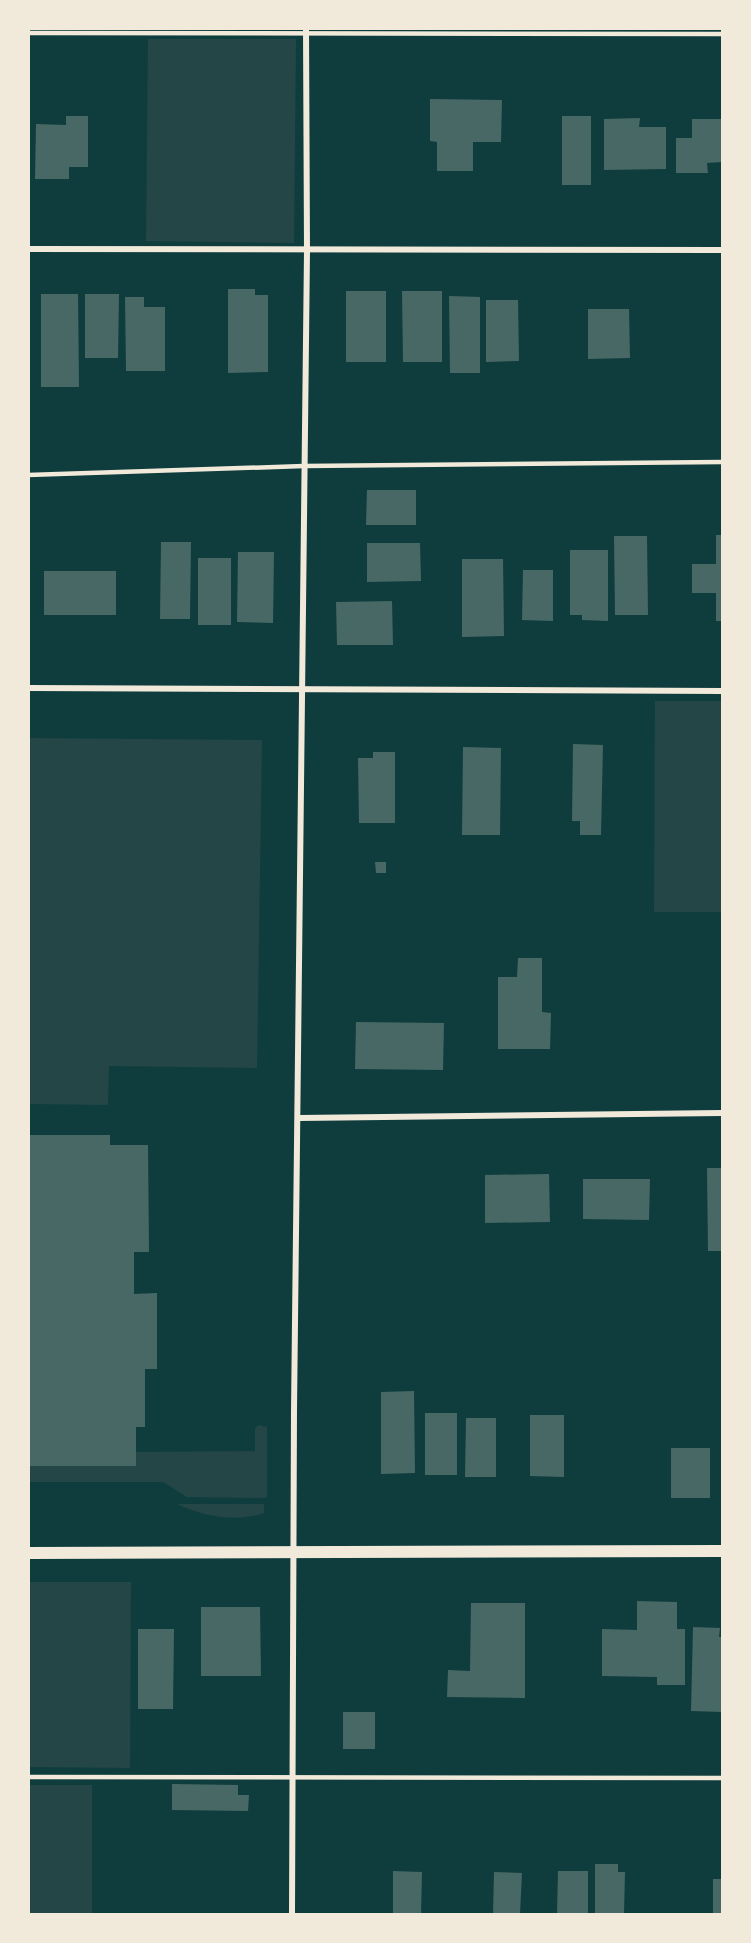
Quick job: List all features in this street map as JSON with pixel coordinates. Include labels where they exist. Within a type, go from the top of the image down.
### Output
[{"type":"main road","points":[[28,1553],[723,1551]]},
{"type":"street","points":[[292,1914],[307,251],[306,31]]},
{"type":"street","points":[[28,249],[723,250]]},
{"type":"street","points":[[28,688],[723,691]]},
{"type":"street","points":[[299,1118],[723,1113]]},
{"type":"lane","points":[[28,33],[306,31],[723,34]]},
{"type":"lane","points":[[28,475],[304,466],[723,462]]},
{"type":"lane","points":[[28,1777],[723,1778]]},
{"type":"shaded area","points":[[148,39],[296,39],[294,243],[146,241]]},
{"type":"shaded area","points":[[655,701],[722,701],[722,912],[654,912]]},
{"type":"shaded area","points":[[29,738],[262,740],[257,1068],[109,1066],[108,1105],[29,1104]]},
{"type":"shaded area","points":[[259,1425],[267,1427],[267,1496],[265,1498],[187,1497],[163,1482],[29,1482],[29,1466],[136,1466],[136,1452],[255,1451],[255,1428]]},
{"type":"shaded area","points":[[177,1504],[264,1504],[264,1513],[242,1518],[219,1517]]},
{"type":"shaded area","points":[[29,1582],[131,1582],[130,1768],[29,1767]]},
{"type":"shaded area","points":[[29,1785],[92,1785],[92,1914],[29,1914]]},
{"type":"building","points":[[430,99],[502,100],[501,142],[473,142],[473,171],[437,171],[437,142],[430,141]]},
{"type":"building","points":[[66,116],[88,116],[88,167],[69,167],[69,179],[35,179],[36,124],[66,125]]},
{"type":"building","points":[[562,116],[591,116],[591,185],[562,185]]},
{"type":"building","points":[[640,118],[639,127],[666,127],[666,169],[604,170],[604,119]]},
{"type":"building","points":[[692,119],[722,119],[722,162],[707,163],[708,173],[676,173],[676,138],[692,138]]},
{"type":"building","points":[[228,289],[255,289],[255,295],[268,295],[268,372],[228,373]]},
{"type":"building","points":[[346,291],[386,291],[386,362],[346,362]]},
{"type":"building","points":[[402,291],[442,291],[442,362],[403,362]]},
{"type":"building","points":[[41,294],[78,294],[79,387],[41,387]]},
{"type":"building","points":[[85,294],[119,294],[118,358],[85,358]]},
{"type":"building","points":[[449,296],[480,297],[480,373],[450,373]]},
{"type":"building","points":[[125,297],[144,297],[144,307],[165,307],[165,371],[126,371]]},
{"type":"building","points":[[486,300],[518,300],[519,361],[486,362]]},
{"type":"building","points":[[588,309],[629,309],[630,358],[588,359]]},
{"type":"building","points":[[367,490],[416,490],[416,525],[366,525]]},
{"type":"building","points":[[716,535],[722,535],[722,621],[716,621],[716,593],[692,593],[692,564],[716,564]]},
{"type":"building","points":[[614,536],[647,536],[648,615],[615,615]]},
{"type":"building","points":[[161,542],[191,542],[190,619],[160,619]]},
{"type":"building","points":[[367,543],[420,543],[421,581],[367,582]]},
{"type":"building","points":[[570,550],[608,550],[608,621],[582,620],[582,615],[570,615]]},
{"type":"building","points":[[238,552],[274,552],[273,623],[237,622]]},
{"type":"building","points":[[198,558],[231,558],[231,625],[198,625]]},
{"type":"building","points":[[462,559],[503,559],[504,636],[462,637]]},
{"type":"building","points":[[523,570],[553,570],[553,621],[522,620]]},
{"type":"building","points":[[44,571],[116,571],[116,615],[44,615]]},
{"type":"building","points":[[392,601],[393,645],[337,645],[336,602]]},
{"type":"building","points":[[573,744],[603,745],[601,835],[580,835],[580,821],[572,821]]},
{"type":"building","points":[[463,747],[501,748],[500,835],[462,835]]},
{"type":"building","points":[[373,752],[395,752],[395,823],[359,823],[358,758],[373,758]]},
{"type":"building","points":[[375,862],[386,862],[386,873],[376,873]]},
{"type":"building","points":[[518,958],[542,958],[542,1012],[551,1013],[550,1049],[498,1049],[498,977],[517,977]]},
{"type":"building","points":[[356,1022],[444,1023],[443,1070],[355,1069]]},
{"type":"building","points":[[28,1135],[110,1135],[110,1145],[148,1145],[149,1252],[134,1252],[134,1294],[157,1293],[157,1369],[145,1369],[145,1427],[136,1427],[136,1466],[28,1466]]},
{"type":"building","points":[[707,1168],[722,1168],[722,1251],[708,1251]]},
{"type":"building","points":[[549,1174],[550,1222],[485,1223],[485,1175]]},
{"type":"building","points":[[583,1179],[650,1179],[649,1220],[583,1219]]},
{"type":"building","points":[[414,1391],[415,1473],[381,1474],[381,1392]]},
{"type":"building","points":[[425,1413],[457,1413],[457,1475],[425,1475]]},
{"type":"building","points":[[530,1415],[564,1415],[564,1477],[530,1476]]},
{"type":"building","points":[[466,1418],[496,1418],[496,1477],[465,1477]]},
{"type":"building","points":[[671,1448],[710,1448],[710,1498],[671,1498]]},
{"type":"building","points":[[637,1601],[677,1602],[677,1629],[685,1629],[685,1685],[657,1685],[657,1677],[602,1676],[602,1629],[637,1630]]},
{"type":"building","points":[[471,1603],[525,1603],[525,1698],[447,1697],[448,1670],[470,1671]]},
{"type":"building","points":[[201,1607],[260,1607],[261,1676],[201,1676]]},
{"type":"building","points":[[693,1627],[720,1628],[722,1712],[691,1711]]},
{"type":"building","points":[[138,1629],[174,1629],[173,1709],[138,1709]]},
{"type":"building","points":[[343,1712],[375,1712],[375,1749],[343,1749]]},
{"type":"building","points":[[172,1784],[238,1785],[238,1795],[249,1795],[248,1811],[172,1810]]},
{"type":"building","points":[[595,1864],[618,1864],[618,1872],[625,1872],[624,1914],[595,1914]]},
{"type":"building","points":[[393,1871],[422,1872],[421,1914],[393,1914]]},
{"type":"building","points":[[558,1871],[588,1871],[588,1914],[557,1914]]},
{"type":"building","points":[[494,1872],[522,1873],[520,1914],[493,1914]]},
{"type":"building","points":[[713,1879],[722,1879],[722,1914],[713,1914]]}]
